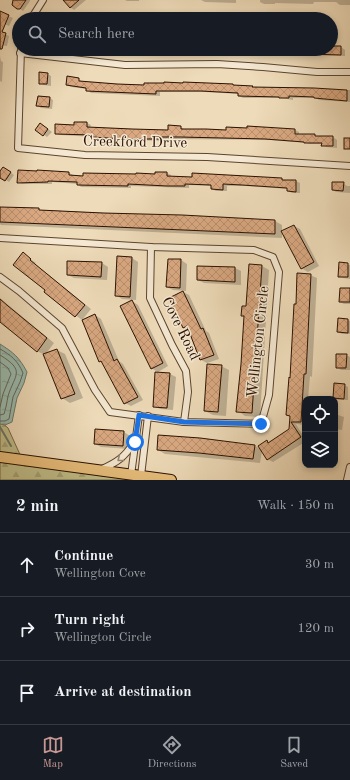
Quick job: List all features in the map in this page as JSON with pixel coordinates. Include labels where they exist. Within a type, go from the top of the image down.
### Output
[{"type":"main road","points":[[0,457],[171,480]]},
{"type":"street","points":[[35,12],[43,0]]},
{"type":"street","name":"Creekford Drive","points":[[21,56],[18,148],[84,155],[207,157],[350,166]]},
{"type":"street","points":[[58,56],[125,65],[217,64],[317,72],[350,72]]},
{"type":"street","name":"Wellington Circle","points":[[0,238],[254,250],[273,257],[279,272],[269,395],[261,424],[184,422],[110,412],[95,390],[62,328],[19,291],[0,277]]},
{"type":"street","name":"Cove Road","points":[[151,246],[150,298],[186,371],[188,392],[184,422]]},
{"type":"street","points":[[136,475],[135,442],[139,415]]},
{"type":"street","points":[[136,475],[148,416]]},
{"type":"street","points":[[99,470],[123,458],[135,442]]},
{"type":"street","points":[[347,480],[350,467]]},
{"type":"green space","points":[[0,421],[8,428],[22,459],[160,480],[0,480]]},
{"type":"water","points":[[0,344],[16,356],[27,372],[17,398],[12,422],[5,425],[0,424]]},
{"type":"building","points":[[13,0],[26,0],[20,9],[17,9],[12,5]]},
{"type":"building","points":[[63,0],[79,0],[70,8]]},
{"type":"building","points":[[0,11],[9,15],[2,32],[6,33],[2,49],[0,49]]},
{"type":"building","points":[[338,46],[341,46],[341,55],[338,55]]},
{"type":"building","points":[[39,72],[48,73],[47,84],[39,84]]},
{"type":"building","points":[[67,76],[79,78],[79,81],[117,84],[144,85],[144,83],[183,82],[233,84],[253,86],[252,87],[347,90],[347,101],[314,97],[289,96],[289,98],[279,98],[238,96],[238,93],[201,91],[156,91],[156,94],[86,91],[86,88],[66,85]]},
{"type":"building","points":[[38,96],[50,97],[49,107],[36,106]]},
{"type":"building","points":[[74,122],[87,122],[87,127],[132,129],[168,130],[168,125],[181,126],[181,129],[226,130],[226,127],[247,128],[247,126],[295,129],[295,134],[333,136],[333,146],[321,146],[322,143],[304,143],[265,139],[161,137],[161,139],[124,139],[92,137],[92,135],[55,134],[55,124],[74,125]]},
{"type":"building","points":[[40,123],[48,129],[43,136],[35,130]]},
{"type":"building","points":[[344,138],[350,138],[350,149],[344,149]]},
{"type":"building","points":[[3,167],[11,172],[5,181],[0,178],[0,171]]},
{"type":"building","points":[[18,170],[69,172],[69,175],[83,176],[83,173],[155,174],[155,172],[167,172],[167,176],[192,177],[192,173],[282,178],[282,180],[296,180],[296,192],[287,191],[287,188],[223,184],[223,190],[211,189],[211,185],[185,184],[185,186],[167,186],[128,184],[128,186],[77,185],[77,182],[48,181],[17,183]]},
{"type":"building","points":[[332,182],[344,182],[343,191],[332,190]]},
{"type":"building","points":[[0,207],[275,220],[275,234],[0,222]]},
{"type":"building","points":[[294,225],[314,262],[301,269],[281,231]]},
{"type":"building","points":[[23,252],[31,259],[30,260],[85,305],[75,317],[44,292],[45,290],[13,265]]},
{"type":"building","points":[[117,256],[132,257],[130,297],[115,296]]},
{"type":"building","points":[[168,259],[181,259],[180,288],[166,287]]},
{"type":"building","points":[[67,261],[102,262],[101,277],[67,275]]},
{"type":"building","points":[[339,262],[348,263],[348,277],[338,277]]},
{"type":"building","points":[[249,264],[262,265],[252,413],[236,412],[244,316],[241,316],[242,306],[246,306]]},
{"type":"building","points":[[197,266],[235,267],[235,282],[197,280]]},
{"type":"building","points":[[297,273],[311,274],[306,374],[304,374],[301,422],[291,422],[301,437],[267,460],[258,446],[267,440],[268,443],[289,429],[290,416],[286,415],[289,377],[290,378],[294,304],[296,304]]},
{"type":"building","points":[[340,288],[350,288],[350,302],[339,302]]},
{"type":"building","points":[[183,291],[201,329],[203,328],[214,355],[200,360],[187,326],[183,328],[169,298]]},
{"type":"building","points":[[0,299],[47,338],[37,352],[0,322]]},
{"type":"building","points":[[132,300],[163,363],[151,369],[120,306]]},
{"type":"building","points":[[95,314],[114,361],[117,359],[138,397],[124,404],[101,361],[99,362],[82,320]]},
{"type":"building","points":[[338,318],[348,319],[348,333],[337,332]]},
{"type":"building","points":[[57,349],[75,394],[61,399],[43,354]]},
{"type":"building","points":[[336,354],[347,354],[346,368],[336,368]]},
{"type":"building","points":[[207,364],[222,365],[218,412],[204,411]]},
{"type":"building","points":[[155,372],[170,373],[167,408],[153,407]]},
{"type":"building","points":[[334,383],[345,384],[344,399],[338,398],[338,396],[333,396]]},
{"type":"building","points":[[95,429],[124,431],[123,446],[94,444]]},
{"type":"building","points":[[158,435],[200,438],[255,445],[253,459],[157,450]]},
{"type":"waterway","points":[[0,427],[11,446]]},
{"type":"route","points":[[135,442],[139,415],[184,422],[261,424]]}]
